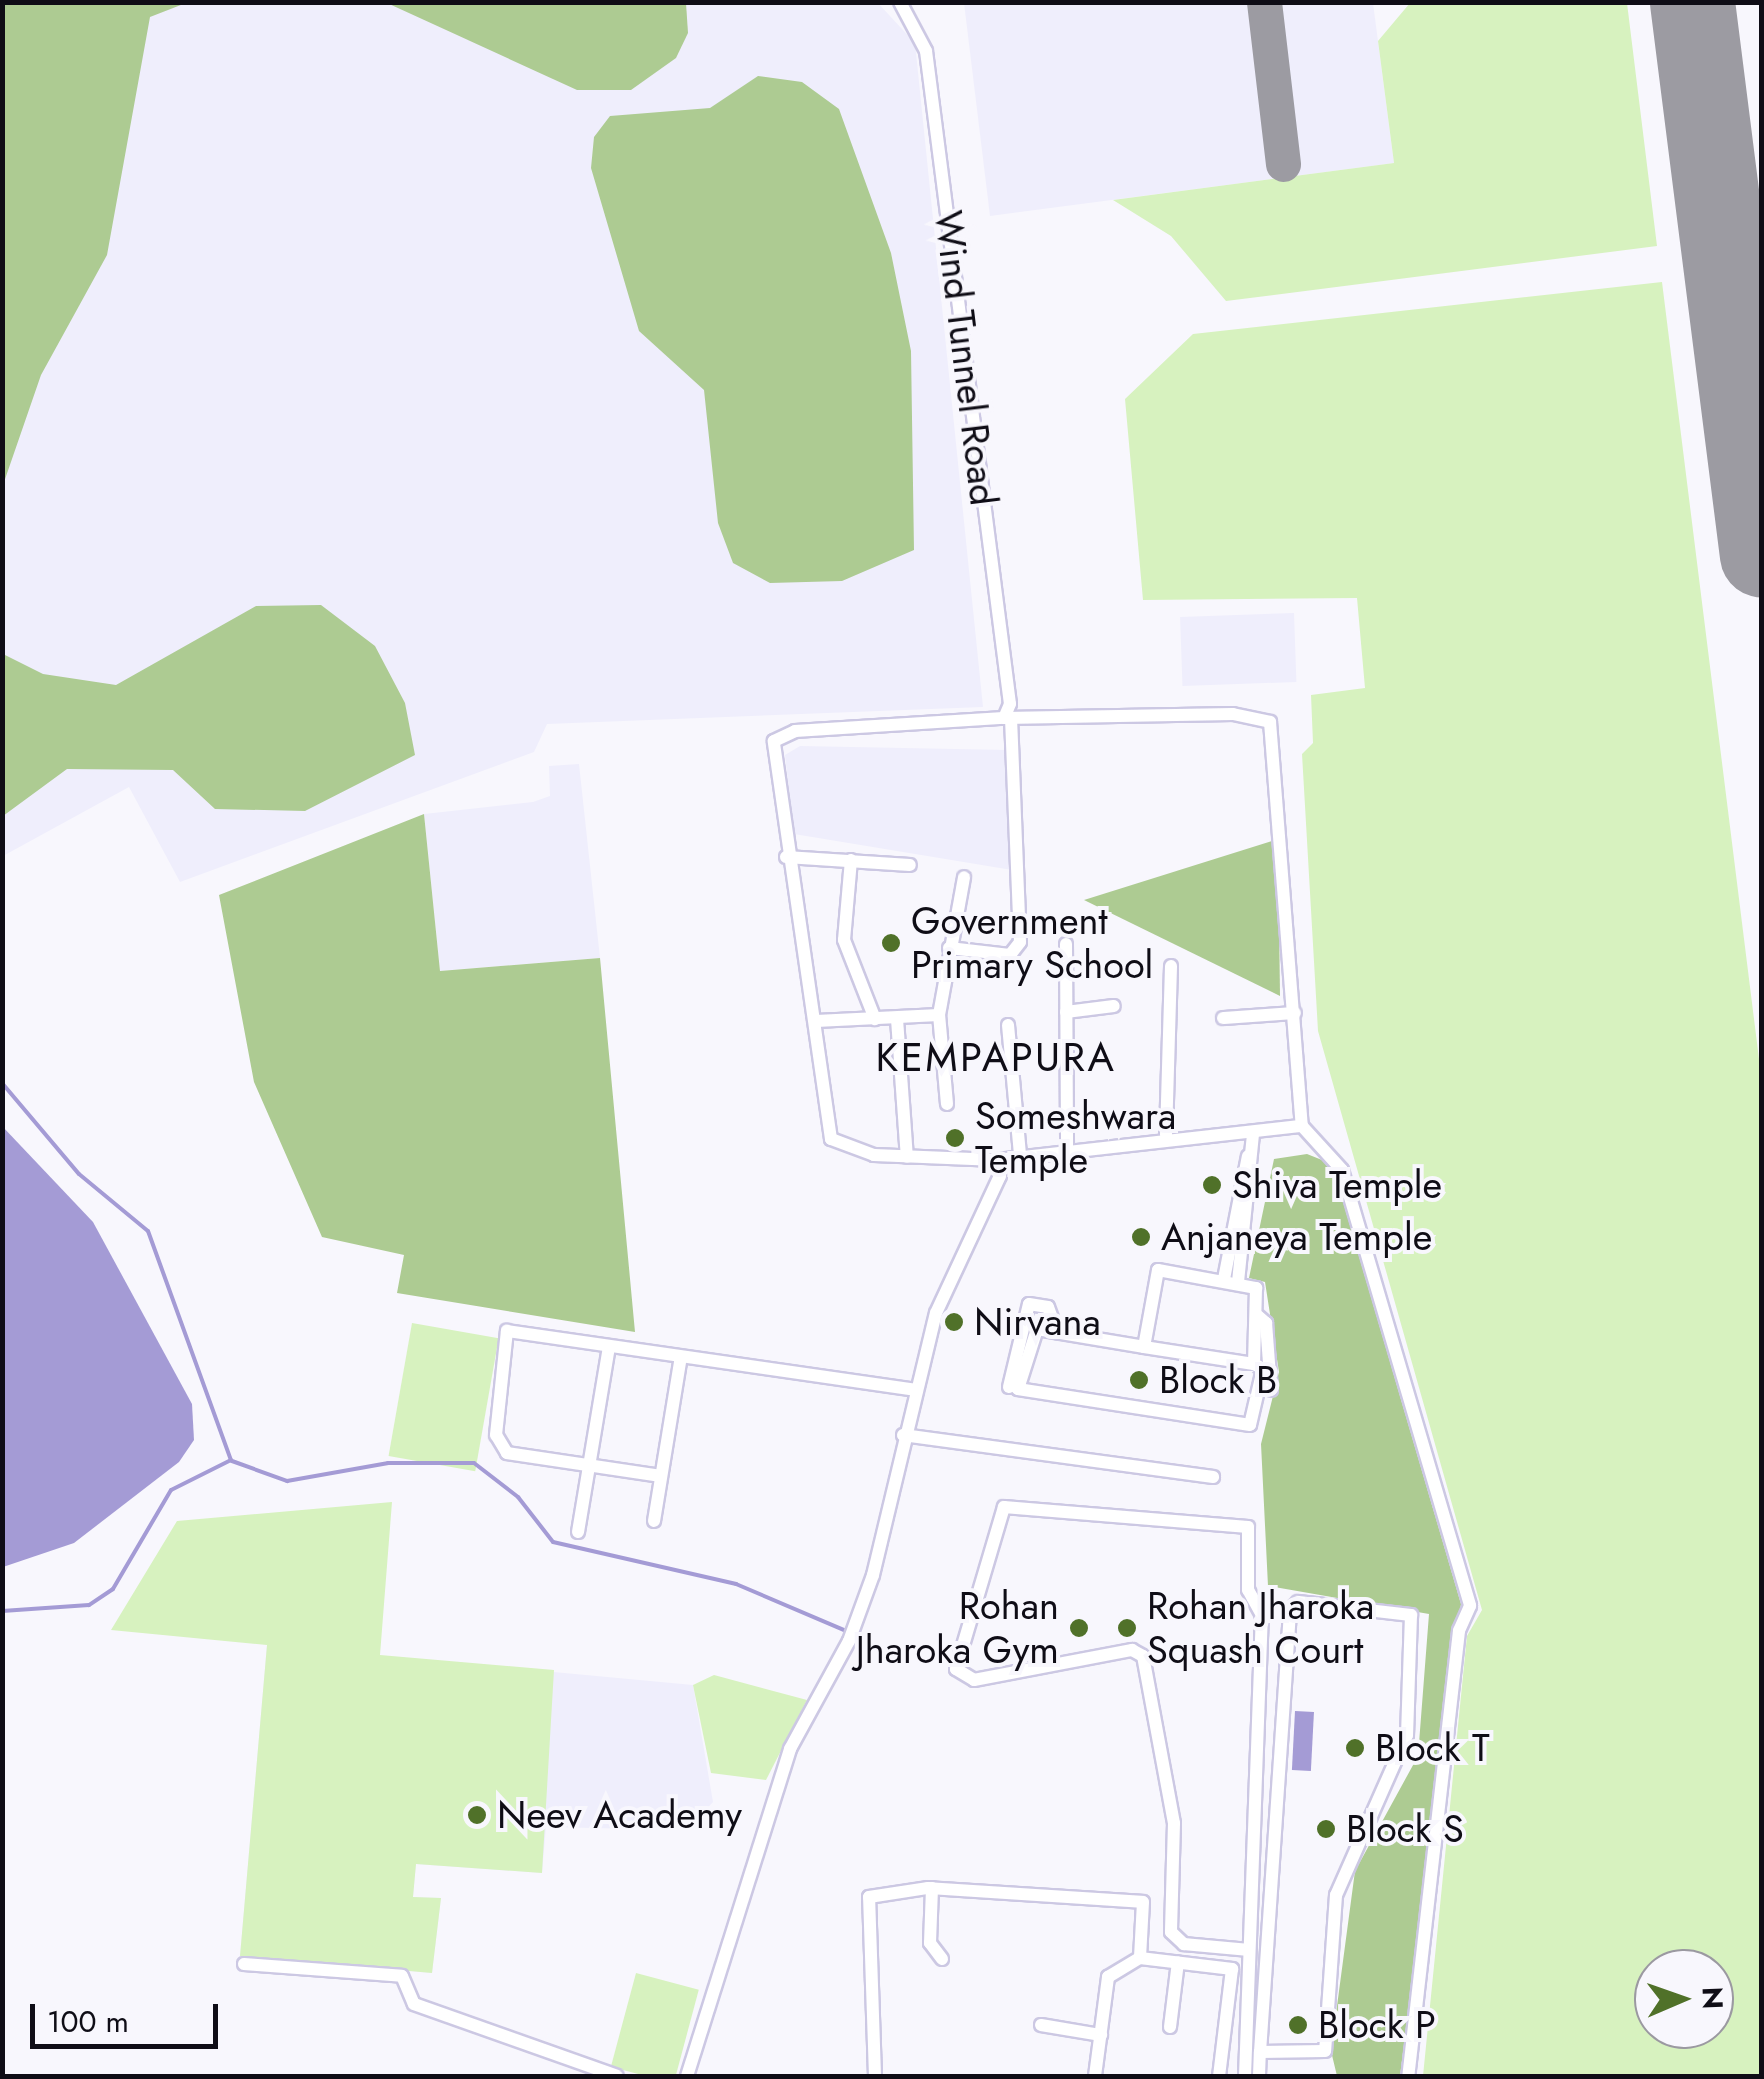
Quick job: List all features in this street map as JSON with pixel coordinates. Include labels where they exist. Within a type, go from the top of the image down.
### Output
[{"type":"street","name":"Wind Tunnel Road","points":[[900,2],[926,52],[1010,704],[1020,942],[1010,955],[949,948]]},
{"type":"street","points":[[1302,1126],[1253,1134],[1166,1135],[1066,1146],[998,1160],[906,1157],[848,1150],[831,1139],[816,1021],[786,856],[774,756],[779,734],[1008,718],[1233,714],[1270,722],[1302,1126],[1342,1170],[1467,1596],[1408,2076]]},
{"type":"street","points":[[786,856],[910,865]]},
{"type":"street","points":[[852,860],[844,940],[875,1019]]},
{"type":"street","points":[[947,1104],[939,1016],[964,877]]},
{"type":"street","points":[[1066,944],[1066,1146]]},
{"type":"street","points":[[1166,1135],[1171,966]]},
{"type":"street","points":[[1066,1012],[1114,1006]]},
{"type":"street","points":[[1223,1018],[1294,1013]]},
{"type":"street","points":[[816,1021],[939,1016]]},
{"type":"street","points":[[897,1019],[906,1157]]},
{"type":"street","points":[[1008,1025],[1020,1154]]},
{"type":"street","points":[[1224,1279],[1253,1134]]},
{"type":"street","points":[[1238,1282],[1253,1134]]},
{"type":"street","points":[[688,2076],[790,1749],[849,1641],[872,1575],[903,1434],[944,1291],[1000,1176],[998,1160]]},
{"type":"street","points":[[1144,1347],[1158,1270],[1224,1279],[1256,1288],[1254,1364]]},
{"type":"street","points":[[1009,1386],[1029,1304],[1048,1308],[1058,1332]]},
{"type":"street","points":[[1258,1316],[1266,1322],[1271,1390]]},
{"type":"street","points":[[1037,1328],[1144,1347],[1254,1364],[1262,1369],[1250,1425],[1018,1389],[1027,1342],[1037,1328]]},
{"type":"street","points":[[661,1476],[500,1446],[507,1331],[916,1390]]},
{"type":"street","points":[[578,1532],[609,1347]]},
{"type":"street","points":[[654,1521],[682,1357]]},
{"type":"street","points":[[903,1434],[1214,1477]]},
{"type":"street","points":[[1245,2076],[1262,1615],[1248,1590],[1248,1527],[1004,1507],[956,1669],[974,1680],[1132,1650],[1143,1656],[1174,1824],[1171,1932],[1184,1944],[1248,1950]]},
{"type":"street","points":[[1259,2076],[1260,2052],[1290,1610],[1298,1602],[1410,1615],[1407,1735],[1336,1895],[1325,2051],[1260,2052]]},
{"type":"street","points":[[932,1888],[930,1943],[942,1959]]},
{"type":"street","points":[[875,2076],[868,1897],[932,1888],[1144,1902],[1140,1958]]},
{"type":"street","points":[[1095,2076],[1108,1977],[1140,1958],[1232,1969],[1219,2076]]},
{"type":"street","points":[[1170,2027],[1178,1962]]},
{"type":"street","points":[[244,1964],[402,1976],[414,2004],[617,2076]]},
{"type":"street","points":[[1040,2024],[1101,2035]]},
{"type":"shaded area","points":[[877,2],[915,43],[983,707],[547,724],[534,752],[180,882],[129,787],[3,856],[3,3]]},
{"type":"shaded area","points":[[964,3],[1373,3],[1394,163],[990,216]]},
{"type":"shaded area","points":[[1294,613],[1296,682],[1182,686],[1180,617]]},
{"type":"shaded area","points":[[800,746],[1008,750],[1012,870],[794,834],[785,755]]},
{"type":"shaded area","points":[[579,764],[600,958],[440,971],[424,814],[533,802],[550,796],[549,766]]},
{"type":"shaded area","points":[[2,1126],[93,1222],[192,1404],[194,1440],[179,1462],[74,1543],[3,1567]]},
{"type":"shaded area","name":"Neev Academy","points":[[267,1645],[693,1685],[713,1802],[687,1830],[546,1827],[542,1873],[416,1864],[413,1897],[441,1898],[432,1973],[240,1956]]},
{"type":"shaded area","points":[[1295,1711],[1314,1712],[1311,1771],[1292,1770]]},
{"type":"green space","points":[[3,2],[186,3],[150,17],[107,255],[41,375],[3,485]]},
{"type":"green space","points":[[387,3],[686,3],[688,33],[676,58],[631,90],[577,90]]},
{"type":"green space","points":[[1410,3],[1627,3],[1657,246],[1226,301],[1171,236],[1113,200],[1394,163],[1378,41]]},
{"type":"green space","points":[[758,76],[802,82],[839,109],[891,253],[911,351],[914,550],[842,581],[770,583],[733,563],[718,523],[704,390],[639,331],[591,168],[594,137],[610,116],[710,108]]},
{"type":"green space","points":[[1662,282],[1762,1083],[1761,2076],[1423,2076],[1467,1636],[1482,1610],[1318,1031],[1302,754],[1313,743],[1311,695],[1365,688],[1357,598],[1143,600],[1125,399],[1193,334]]},
{"type":"green space","points":[[321,605],[375,646],[405,703],[415,755],[305,811],[215,809],[173,770],[67,769],[3,816],[3,654],[43,674],[116,685],[256,606]]},
{"type":"green space","points":[[424,814],[440,971],[600,958],[635,1332],[397,1293],[404,1255],[322,1237],[254,1082],[219,895]]},
{"type":"green space","points":[[1278,839],[1280,996],[1084,900]]},
{"type":"green space","points":[[1307,1154],[1332,1164],[1461,1604],[1400,2076],[1337,2076],[1331,2051],[1355,1871],[1418,1756],[1429,1614],[1268,1586],[1261,1444],[1279,1372],[1265,1282],[1249,1278],[1274,1159]]},
{"type":"green space","points":[[412,1323],[499,1338],[475,1471],[389,1456]]},
{"type":"green space","name":"Neev Academy","points":[[392,1502],[380,1655],[554,1670],[542,1873],[416,1864],[413,1897],[441,1898],[432,1973],[240,1956],[267,1645],[111,1630],[177,1521]]},
{"type":"green space","points":[[714,1675],[807,1700],[766,1780],[711,1773],[693,1685]]},
{"type":"green space","points":[[636,1973],[699,1990],[676,2076],[646,2076],[611,2067]]},
{"type":"waterway","points":[[2,1083],[79,1174],[148,1231],[231,1460],[171,1490],[113,1589],[89,1605],[2,1611]]},
{"type":"waterway","points":[[232,1461],[287,1481],[388,1463],[474,1463],[518,1497],[553,1542],[736,1584],[844,1630]]},
{"type":"waterway","points":[[865,1639],[874,1644]]},
{"type":"taxiway","points":[[1264,2],[1283,164]]},
{"type":"runway","points":[[1692,2],[1762,555]]},
{"type":"place","name":"Government Primary School","points":[[891,943]]},
{"type":"place","name":"Someshwara Temple","points":[[955,1138]]},
{"type":"place","name":"Shiva Temple","points":[[1212,1185]]},
{"type":"place","name":"Anjaneya Temple","points":[[1141,1237]]},
{"type":"place","name":"Nirvana","points":[[954,1322]]},
{"type":"place","name":"Block B","points":[[1139,1380]]},
{"type":"place","name":"Rohan Jharoka Gym","points":[[1079,1628]]},
{"type":"place","name":"Rohan Jharoka Squash Court","points":[[1127,1628]]},
{"type":"place","name":"Block T","points":[[1355,1748]]},
{"type":"place","name":"Neev Academy","points":[[477,1815]]},
{"type":"place","name":"Block S","points":[[1326,1829]]},
{"type":"place","name":"Block P","points":[[1298,2025]]},
{"type":"district","name":"KEMPAPURA","points":[[996,1057]]}]
